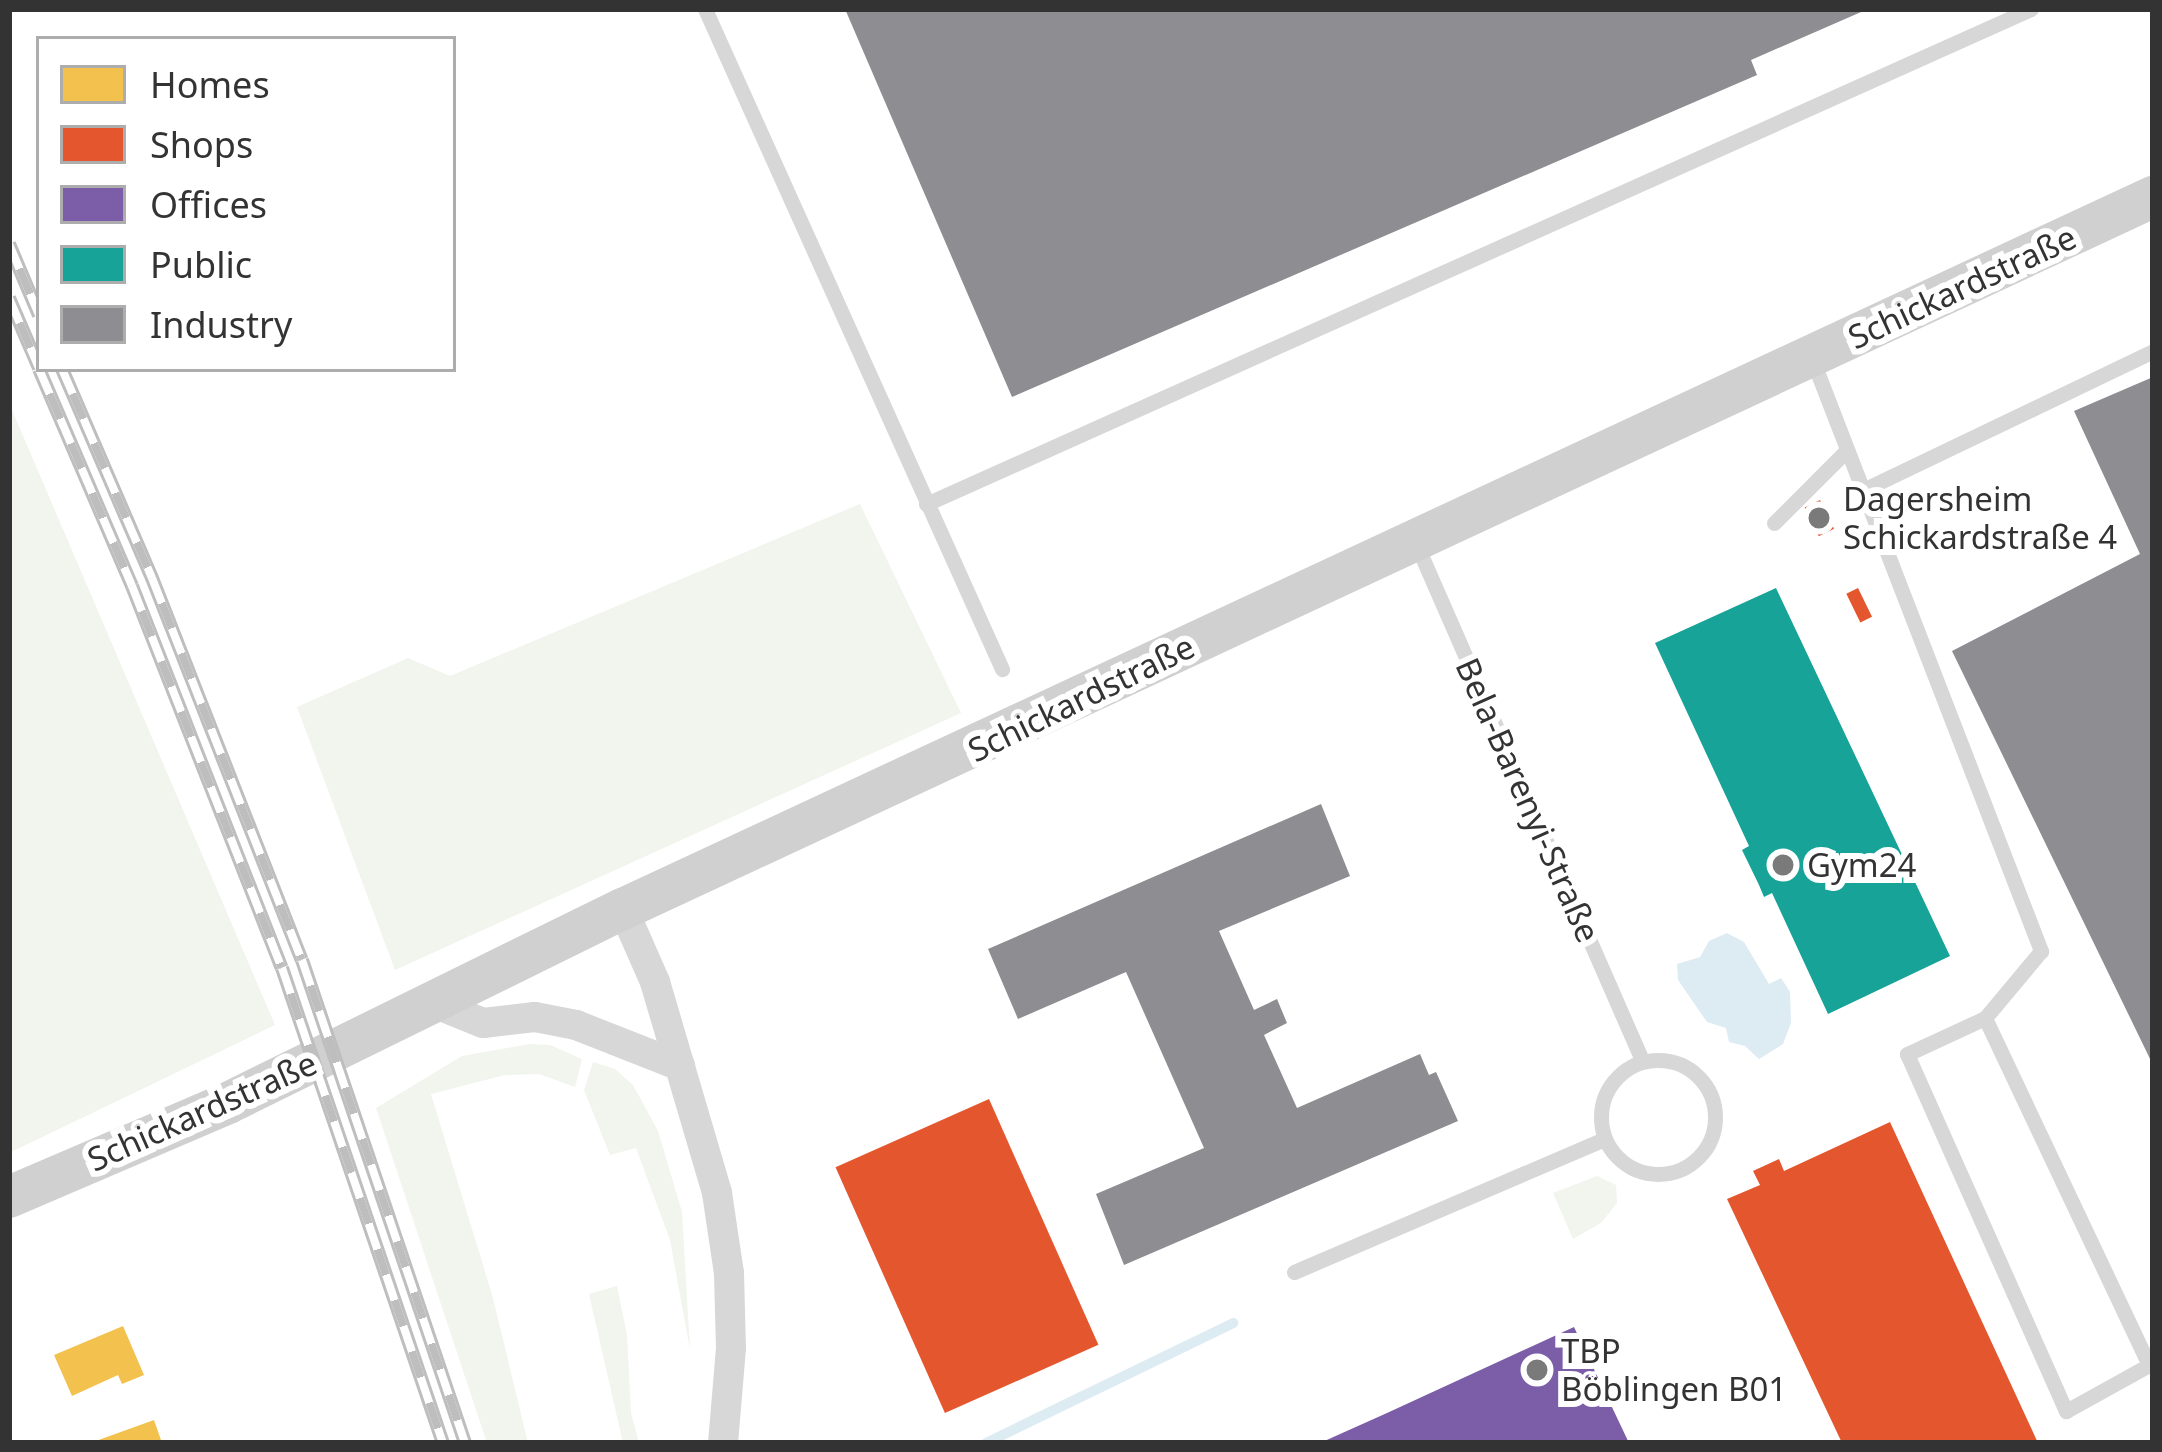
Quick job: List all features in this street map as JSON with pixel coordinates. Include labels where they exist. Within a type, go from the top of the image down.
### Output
[{"type":"street","name":"Schickardstraße","points":[[9,1197],[228,1103],[623,909],[2153,197]]},
{"type":"street","points":[[623,909],[655,982],[717,1192],[729,1273],[731,1348],[723,1443]]},
{"type":"street","points":[[431,1002],[483,1023],[535,1017],[576,1024],[680,1066]]},
{"type":"lane","points":[[705,9],[1002,669]]},
{"type":"lane","points":[[926,504],[2031,9]]},
{"type":"lane","points":[[1861,491],[2153,351]]},
{"type":"lane","points":[[1812,358],[2041,952],[1985,1018],[1907,1054],[2066,1411],[2149,1365],[1985,1018]]},
{"type":"lane","points":[[1774,523],[1846,451]]},
{"type":"lane","name":"Bela-Barenyi-Straße","points":[[1414,538],[1642,1060]]},
{"type":"lane","points":[[1642,1060],[1669,1060],[1701,1078],[1716,1118],[1708,1145],[1684,1168],[1645,1173],[1626,1165],[1604,1139],[1601,1105],[1607,1088],[1642,1060]]},
{"type":"lane","points":[[1294,1272],[1604,1139]]},
{"type":"shaded area","points":[[9,403],[275,1025],[9,1153]]},
{"type":"shaded area","points":[[860,504],[961,713],[395,970],[297,707],[408,658],[450,676]]},
{"type":"shaded area","points":[[1727,933],[1744,942],[1769,984],[1781,978],[1790,992],[1791,1023],[1783,1044],[1759,1059],[1745,1046],[1729,1042],[1726,1028],[1707,1022],[1678,980],[1677,964],[1700,957],[1709,941]]},
{"type":"shaded area","points":[[550,1045],[582,1059],[575,1087],[539,1074],[505,1075],[431,1094],[493,1298],[528,1443],[487,1443],[376,1108],[462,1056]]},
{"type":"shaded area","points":[[593,1062],[615,1069],[633,1085],[658,1131],[682,1212],[690,1350],[670,1240],[636,1148],[610,1155],[584,1090]]},
{"type":"shaded area","points":[[1597,1176],[1616,1185],[1617,1203],[1601,1223],[1573,1239],[1553,1193]]},
{"type":"shaded area","points":[[617,1286],[627,1335],[631,1413],[639,1443],[623,1443],[589,1294]]},
{"type":"building: Homes","points":[[123,1326],[144,1375],[122,1384],[118,1375],[72,1396],[54,1355]]},
{"type":"building: Homes","points":[[154,1420],[162,1443],[93,1443],[93,1442]]},
{"type":"building: Shops","name":"Dagersheim Schickardstraße 4","points":[[1820,500],[1834,529],[1819,536],[1805,507]]},
{"type":"building: Shops","points":[[1858,588],[1872,617],[1860,622],[1846,594]]},
{"type":"building: Shops","points":[[989,1099],[1098,1345],[945,1413],[836,1167]]},
{"type":"building: Shops","points":[[1890,1122],[2038,1443],[1842,1443],[1727,1199],[1760,1185],[1753,1171],[1779,1159],[1784,1171]]},
{"type":"building: Offices","name":"TBP Böblingen B01","points":[[1574,1327],[1629,1443],[1320,1443],[1387,1413]]},
{"type":"building: Public","points":[[1776,588],[1950,956],[1828,1014],[1772,893],[1764,897],[1742,850],[1749,846],[1655,643]]},
{"type":"building: Industry","points":[[845,9],[1868,9],[1751,60],[1757,75],[1012,397]]},
{"type":"building: Industry","points":[[2153,377],[2153,1065],[1952,651],[2140,554],[2074,411]]},
{"type":"building: Industry","points":[[1321,804],[1350,876],[1219,931],[1254,1010],[1277,999],[1287,1023],[1264,1035],[1297,1108],[1420,1054],[1429,1075],[1436,1072],[1458,1121],[1124,1265],[1096,1194],[1204,1148],[1126,972],[1018,1019],[988,949]]},
{"type":"waterway","points":[[986,1443],[1233,1323]]},
{"type":"railway","points":[[9,244],[36,308]]},
{"type":"railway","points":[[9,298],[36,361]]},
{"type":"railway","points":[[40,372],[132,586],[282,968],[443,1443]]},
{"type":"railway","points":[[63,372],[152,578],[302,960],[465,1443]]},
{"type":"place","name":"Dagersheim Schickardstraße 4","points":[[1819,518]]},
{"type":"place","name":"Gym24","points":[[1783,865]]},
{"type":"place","name":"TBP Böblingen B01","points":[[1537,1370]]}]
